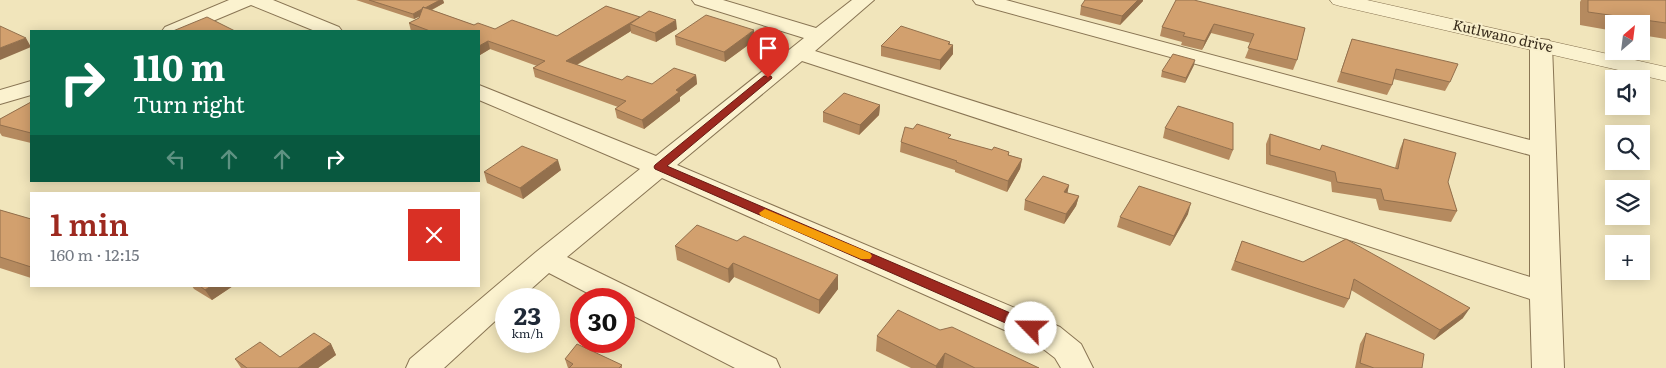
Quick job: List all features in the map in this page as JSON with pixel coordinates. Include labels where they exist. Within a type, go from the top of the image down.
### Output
[{"type":"street","points":[[174,30],[246,0]]},
{"type":"street","points":[[256,0],[330,30]]},
{"type":"street","points":[[702,0],[820,36]]},
{"type":"street","points":[[422,368],[546,259],[864,0]]},
{"type":"street","points":[[983,0],[1544,151]]},
{"type":"street","name":"Kutlwano drive","points":[[1340,0],[1666,74]]},
{"type":"street","points":[[1541,45],[1548,368]]},
{"type":"street","points":[[799,53],[1545,293]]},
{"type":"street","points":[[0,97],[30,88]]},
{"type":"street","points":[[480,92],[659,167],[1049,336],[1060,342],[1071,354],[1077,368]]},
{"type":"street","points":[[546,259],[764,368]]},
{"type":"building","points":[[369,0],[440,0],[425,8],[423,7],[413,14]]},
{"type":"building","points":[[1085,0],[1138,0],[1122,16],[1081,6]]},
{"type":"building","points":[[1176,0],[1194,0],[1305,28],[1297,60],[1248,48],[1254,34],[1214,24],[1205,41],[1183,36],[1185,33],[1162,27]]},
{"type":"building","points":[[1588,0],[1666,0],[1666,23],[1650,21],[1650,15],[1609,15],[1588,12]]},
{"type":"building","points":[[606,6],[640,17],[566,61],[622,80],[627,76],[652,84],[674,68],[696,75],[676,90],[679,92],[642,120],[615,109],[626,101],[533,68],[545,61],[488,41],[480,45],[480,30],[427,30],[409,23],[419,18],[423,7],[474,25],[478,23],[495,29],[512,20],[557,36]]},
{"type":"building","points":[[649,11],[676,20],[655,33],[630,24]]},
{"type":"building","points":[[706,15],[754,30],[724,52],[675,36]]},
{"type":"building","points":[[207,17],[233,30],[175,30]]},
{"type":"building","points":[[0,26],[26,38],[0,48]]},
{"type":"building","points":[[901,26],[950,42],[948,44],[953,45],[940,60],[881,46]]},
{"type":"building","points":[[1352,39],[1458,64],[1450,82],[1396,69],[1392,85],[1341,72]]},
{"type":"building","points":[[1173,54],[1195,60],[1186,78],[1162,71]]},
{"type":"building","points":[[844,93],[880,105],[860,125],[823,112]]},
{"type":"building","points":[[30,103],[30,133],[0,125],[0,119]]},
{"type":"building","points":[[1178,106],[1233,123],[1233,150],[1165,128]]},
{"type":"building","points":[[917,124],[951,135],[948,138],[992,150],[994,147],[1009,152],[1008,155],[1022,159],[1008,181],[901,142],[905,127],[913,129]]},
{"type":"building","points":[[1270,134],[1320,150],[1322,145],[1398,169],[1404,139],[1456,153],[1448,182],[1457,211],[1384,200],[1381,189],[1337,182],[1335,172],[1270,155]]},
{"type":"building","points":[[522,146],[558,160],[520,188],[484,172]]},
{"type":"building","points":[[1043,176],[1069,185],[1064,192],[1079,196],[1066,214],[1025,200]]},
{"type":"building","points":[[1139,186],[1191,203],[1174,236],[1120,217]]},
{"type":"building","points":[[0,210],[30,219],[30,267],[0,257]]},
{"type":"building","points":[[697,225],[737,241],[744,236],[838,275],[819,300],[733,263],[728,269],[675,246]]},
{"type":"building","points":[[1346,239],[1470,308],[1440,330],[1354,279],[1349,299],[1235,261],[1242,241],[1303,262]]},
{"type":"building","points":[[898,310],[940,330],[952,327],[1039,368],[975,368],[945,353],[936,366],[877,336]]},
{"type":"building","points":[[314,333],[331,344],[298,368],[247,368],[235,359],[260,342],[280,357]]},
{"type":"building","points":[[1366,333],[1424,354],[1422,368],[1374,368],[1360,363]]},
{"type":"building","points":[[570,353],[596,353],[622,365],[619,368],[569,368],[573,364],[565,359]]},
{"type":"slow traffic","points":[[765,213],[865,256]]},
{"type":"route","points":[[768,78],[659,167],[1031,328]]}]
